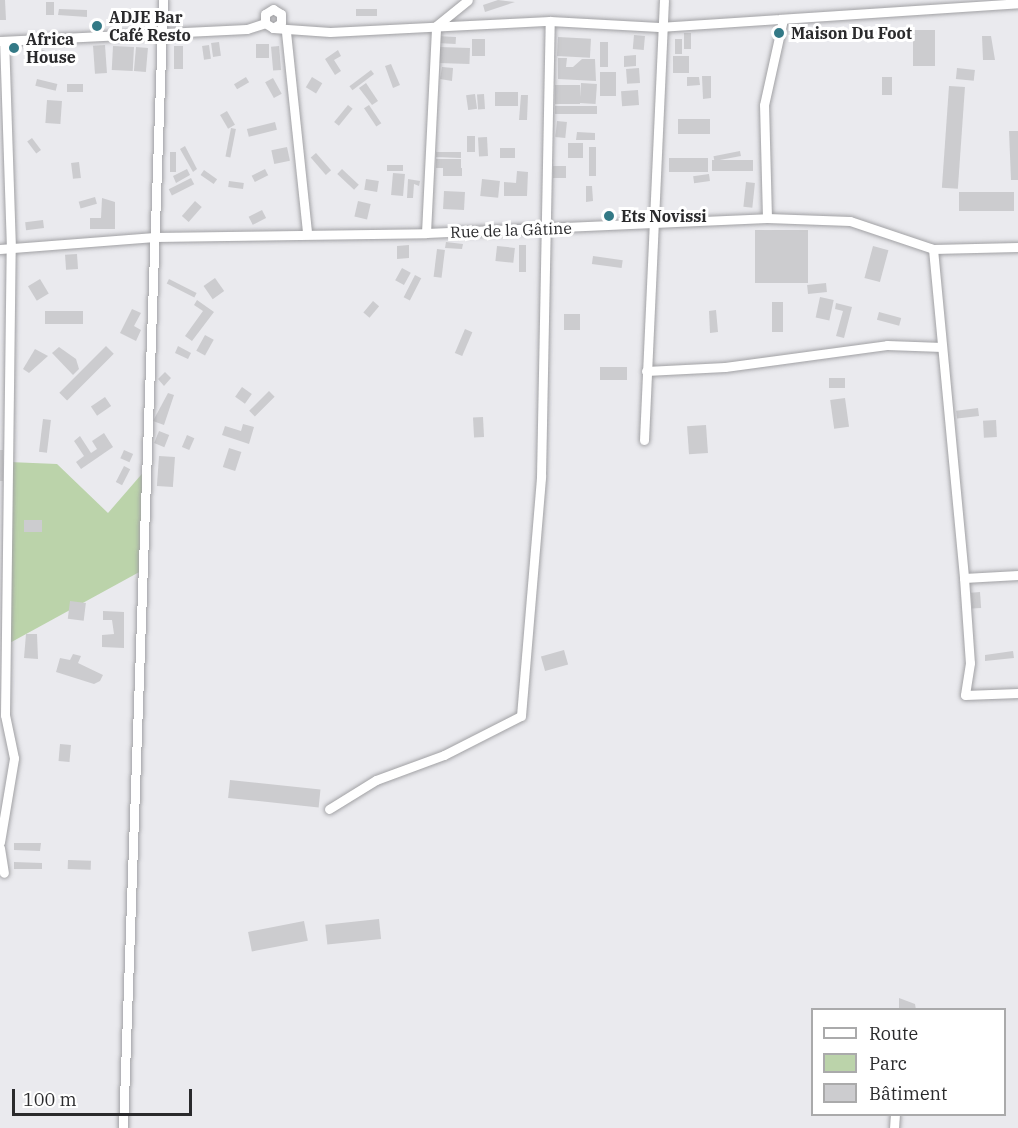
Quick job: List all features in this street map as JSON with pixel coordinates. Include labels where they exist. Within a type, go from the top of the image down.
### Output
[{"type":"street","points":[[123,1128],[163,0]]},
{"type":"street","points":[[269,26],[265,14],[273,9],[278,0]]},
{"type":"street","points":[[426,233],[435,26],[468,0]]},
{"type":"street","points":[[644,440],[661,1]]},
{"type":"street","points":[[269,26],[286,32],[550,21],[659,27],[1018,3]]},
{"type":"street","points":[[0,842],[14,758],[2,715],[11,249],[2,41],[163,30],[247,30],[281,23],[281,14],[273,9]]},
{"type":"street","points":[[767,218],[764,105],[783,19]]},
{"type":"street","points":[[329,809],[376,780],[444,755],[521,716],[541,477],[543,229],[550,21]]},
{"type":"street","points":[[286,32],[307,233]]},
{"type":"street","name":"Rue de la Gâtine","points":[[0,249],[155,237],[426,233],[767,218],[850,221],[933,249],[1018,247]]},
{"type":"street","points":[[933,249],[964,578],[970,663],[965,695],[1018,693]]},
{"type":"street","points":[[646,371],[725,367],[887,345],[942,347]]},
{"type":"street","points":[[964,578],[1018,574]]},
{"type":"street","points":[[0,848],[4,873]]},
{"type":"green space","points":[[9,462],[57,464],[108,513],[147,468],[143,570],[6,645]]},
{"type":"building","points":[[0,0],[5,0],[6,20],[0,20]]},
{"type":"building","points":[[498,0],[515,2],[485,12],[483,5]]},
{"type":"building","points":[[46,2],[54,2],[54,15],[46,15]]},
{"type":"building","points":[[59,9],[87,10],[87,17],[58,15]]},
{"type":"building","points":[[356,9],[377,9],[377,16],[356,16]]},
{"type":"building","points":[[913,30],[935,30],[935,66],[913,66]]},
{"type":"building","points":[[684,33],[691,33],[691,49],[684,49]]},
{"type":"building","points":[[634,35],[645,36],[644,50],[633,49]]},
{"type":"building","points":[[437,36],[456,37],[456,44],[437,43]]},
{"type":"building","points":[[982,36],[991,36],[995,60],[983,60]]},
{"type":"building","points":[[558,37],[591,39],[590,58],[557,56]]},
{"type":"building","points":[[472,39],[485,39],[485,56],[472,56]]},
{"type":"building","points":[[675,39],[682,39],[682,54],[675,54]]},
{"type":"building","points":[[219,42],[221,56],[213,57],[211,43]]},
{"type":"building","points":[[600,42],[608,42],[608,67],[600,67]]},
{"type":"building","points":[[256,44],[269,44],[269,58],[256,58]]},
{"type":"building","points":[[105,45],[107,73],[95,74],[93,46]]},
{"type":"building","points":[[209,45],[211,59],[204,60],[202,46]]},
{"type":"building","points":[[113,46],[134,47],[133,71],[112,70]]},
{"type":"building","points":[[174,46],[183,46],[183,69],[174,69]]},
{"type":"building","points":[[279,46],[281,70],[273,71],[271,47]]},
{"type":"building","points":[[136,47],[148,48],[146,72],[134,71]]},
{"type":"building","points":[[439,47],[470,48],[469,64],[438,63]]},
{"type":"building","points":[[38,48],[46,51],[41,65],[33,62]]},
{"type":"building","points":[[338,50],[341,56],[334,60],[341,71],[335,75],[325,59]]},
{"type":"building","points":[[636,55],[636,66],[624,67],[624,56]]},
{"type":"building","points":[[673,56],[689,56],[689,73],[673,73]]},
{"type":"building","points":[[558,58],[567,58],[566,67],[573,67],[582,59],[595,59],[596,81],[558,79]]},
{"type":"building","points":[[391,64],[400,85],[393,88],[385,66]]},
{"type":"building","points":[[442,67],[453,68],[452,81],[440,79]]},
{"type":"building","points":[[639,68],[640,83],[627,84],[626,69]]},
{"type":"building","points":[[957,68],[975,70],[974,81],[956,79]]},
{"type":"building","points":[[371,70],[374,74],[352,90],[349,86]]},
{"type":"building","points":[[600,72],[616,72],[616,96],[600,96]]},
{"type":"building","points":[[702,76],[711,76],[711,98],[703,99]]},
{"type":"building","points":[[246,77],[249,82],[237,89],[234,84]]},
{"type":"building","points":[[312,77],[322,83],[316,93],[306,87]]},
{"type":"building","points":[[687,77],[699,77],[700,85],[687,86]]},
{"type":"building","points":[[882,77],[892,77],[892,95],[882,95]]},
{"type":"building","points":[[273,78],[282,94],[274,98],[265,82]]},
{"type":"building","points":[[37,79],[57,84],[56,91],[35,86]]},
{"type":"building","points":[[366,83],[378,101],[372,105],[359,88]]},
{"type":"building","points":[[581,83],[597,84],[596,104],[580,103]]},
{"type":"building","points":[[67,84],[83,84],[83,92],[67,92]]},
{"type":"building","points":[[555,85],[580,85],[580,104],[555,104]]},
{"type":"building","points":[[949,86],[965,87],[958,189],[942,188]]},
{"type":"building","points":[[638,90],[639,105],[622,106],[621,91]]},
{"type":"building","points":[[495,92],[518,92],[518,106],[495,106]]},
{"type":"building","points":[[475,94],[477,109],[468,110],[466,95]]},
{"type":"building","points":[[477,94],[484,94],[485,109],[478,109]]},
{"type":"building","points":[[521,95],[528,95],[527,120],[519,120]]},
{"type":"building","points":[[47,100],[62,101],[60,124],[45,123]]},
{"type":"building","points":[[348,105],[353,109],[339,126],[334,122]]},
{"type":"building","points":[[369,105],[381,123],[376,127],[364,108]]},
{"type":"building","points":[[555,106],[597,106],[597,114],[555,114]]},
{"type":"building","points":[[227,111],[235,125],[228,129],[220,115]]},
{"type":"building","points":[[678,119],[710,119],[710,134],[678,134]]},
{"type":"building","points":[[557,121],[567,122],[565,138],[555,137]]},
{"type":"building","points":[[275,122],[277,130],[249,137],[247,129]]},
{"type":"building","points":[[231,128],[236,129],[230,157],[225,156]]},
{"type":"building","points":[[1009,131],[1018,131],[1018,180],[1011,180]]},
{"type":"building","points":[[577,132],[595,133],[595,140],[576,140]]},
{"type":"building","points":[[467,136],[475,136],[475,152],[467,152]]},
{"type":"building","points":[[478,137],[487,137],[488,156],[479,156]]},
{"type":"building","points":[[32,138],[41,150],[36,154],[27,142]]},
{"type":"building","points":[[568,143],[583,143],[583,158],[568,158]]},
{"type":"building","points":[[185,146],[197,169],[193,172],[180,149]]},
{"type":"building","points":[[287,147],[290,161],[274,164],[271,150]]},
{"type":"building","points":[[589,147],[596,147],[596,176],[589,176]]},
{"type":"building","points":[[500,148],[515,148],[515,158],[500,158]]},
{"type":"building","points":[[740,151],[741,156],[714,161],[713,156]]},
{"type":"building","points":[[170,152],[176,152],[176,172],[170,172]]},
{"type":"building","points":[[436,152],[461,152],[461,158],[436,157]]},
{"type":"building","points":[[316,153],[331,170],[326,175],[311,158]]},
{"type":"building","points":[[669,158],[708,158],[708,172],[669,172]]},
{"type":"building","points":[[436,159],[461,159],[461,168],[436,168]]},
{"type":"building","points":[[712,160],[753,160],[753,171],[712,171]]},
{"type":"building","points":[[79,162],[81,178],[73,179],[71,163]]},
{"type":"building","points":[[387,165],[403,165],[403,171],[387,171]]},
{"type":"building","points":[[553,166],[566,166],[566,178],[553,178]]},
{"type":"building","points":[[443,168],[462,168],[462,176],[443,176]]},
{"type":"building","points":[[187,169],[190,175],[176,183],[173,176]]},
{"type":"building","points":[[265,169],[268,175],[255,182],[252,176]]},
{"type":"building","points":[[342,169],[359,185],[354,190],[337,174]]},
{"type":"building","points":[[204,170],[217,179],[214,184],[201,175]]},
{"type":"building","points":[[517,171],[528,172],[527,196],[504,196],[504,182],[516,183]]},
{"type":"building","points":[[393,173],[405,174],[403,196],[391,195]]},
{"type":"building","points":[[709,174],[710,181],[694,183],[693,176]]},
{"type":"building","points":[[191,178],[194,184],[172,196],[169,189]]},
{"type":"building","points":[[366,179],[379,181],[377,192],[364,190]]},
{"type":"building","points":[[408,179],[420,181],[419,186],[414,184],[413,198],[407,198]]},
{"type":"building","points":[[482,179],[500,181],[498,198],[480,196]]},
{"type":"building","points":[[229,181],[244,183],[243,189],[228,187]]},
{"type":"building","points":[[746,182],[755,183],[752,208],[743,207]]},
{"type":"building","points":[[586,186],[592,186],[593,201],[586,202]]},
{"type":"building","points":[[444,191],[465,192],[464,210],[443,209]]},
{"type":"building","points":[[959,192],[1014,192],[1014,211],[959,211]]},
{"type":"building","points":[[95,197],[97,204],[81,208],[79,202]]},
{"type":"building","points":[[102,198],[115,202],[115,229],[90,229],[90,218],[101,218]]},
{"type":"building","points":[[195,201],[202,207],[189,222],[182,216]]},
{"type":"building","points":[[358,201],[371,204],[367,220],[354,217]]},
{"type":"building","points":[[262,210],[266,218],[253,225],[249,217]]},
{"type":"building","points":[[43,220],[44,228],[26,230],[25,222]]},
{"type":"building","points":[[755,230],[808,230],[808,283],[755,283]]},
{"type":"building","points":[[446,242],[463,244],[462,249],[445,248]]},
{"type":"building","points":[[409,245],[409,258],[397,259],[397,246]]},
{"type":"building","points":[[519,245],[526,245],[526,272],[519,272]]},
{"type":"building","points":[[497,246],[515,248],[513,263],[495,261]]},
{"type":"building","points":[[873,246],[888,250],[880,282],[864,278]]},
{"type":"building","points":[[437,249],[445,250],[442,278],[434,277]]},
{"type":"building","points":[[77,254],[78,269],[66,270],[65,255]]},
{"type":"building","points":[[593,256],[623,260],[622,268],[592,264]]},
{"type":"building","points":[[402,268],[411,273],[404,285],[395,280]]},
{"type":"building","points":[[415,275],[421,278],[410,300],[404,297]]},
{"type":"building","points":[[215,278],[224,291],[213,299],[204,286]]},
{"type":"building","points":[[40,279],[49,294],[37,301],[28,286]]},
{"type":"building","points":[[169,279],[197,293],[194,298],[167,283]]},
{"type":"building","points":[[826,283],[827,292],[808,294],[807,285]]},
{"type":"building","points":[[820,297],[834,300],[829,320],[816,318]]},
{"type":"building","points":[[197,300],[214,312],[192,341],[185,336],[203,311],[194,305]]},
{"type":"building","points":[[373,301],[379,306],[369,318],[363,312]]},
{"type":"building","points":[[772,302],[783,302],[783,332],[772,332]]},
{"type":"building","points":[[836,303],[852,307],[844,338],[836,336],[843,311],[835,309]]},
{"type":"building","points":[[132,309],[141,313],[134,326],[141,330],[136,341],[120,333]]},
{"type":"building","points":[[716,310],[718,332],[710,333],[709,311]]},
{"type":"building","points":[[45,311],[83,311],[83,324],[45,324]]},
{"type":"building","points":[[879,312],[901,318],[899,326],[877,320]]},
{"type":"building","points":[[564,314],[580,314],[580,330],[564,330]]},
{"type":"building","points":[[465,329],[472,332],[462,356],[455,353]]},
{"type":"building","points":[[205,335],[214,340],[205,356],[196,351]]},
{"type":"building","points":[[106,346],[114,354],[67,400],[59,393]]},
{"type":"building","points":[[178,346],[191,353],[188,359],[175,353]]},
{"type":"building","points":[[59,347],[76,359],[79,369],[73,375],[52,353]]},
{"type":"building","points":[[35,349],[48,356],[29,373],[23,369]]},
{"type":"building","points":[[600,367],[627,367],[627,380],[600,380]]},
{"type":"building","points":[[165,372],[171,378],[164,386],[158,379]]},
{"type":"building","points":[[829,378],[845,378],[845,388],[829,388]]},
{"type":"building","points":[[242,387],[252,394],[245,404],[235,397]]},
{"type":"building","points":[[269,391],[275,397],[255,416],[249,411]]},
{"type":"building","points":[[168,393],[174,395],[164,425],[153,421]]},
{"type":"building","points":[[105,397],[111,406],[97,416],[91,407]]},
{"type":"building","points":[[845,398],[849,427],[834,429],[830,400]]},
{"type":"building","points":[[978,408],[979,416],[957,419],[956,411]]},
{"type":"building","points":[[483,417],[484,437],[474,437],[473,418]]},
{"type":"building","points":[[43,419],[51,420],[47,453],[39,452]]},
{"type":"building","points":[[996,420],[997,437],[984,438],[983,421]]},
{"type":"building","points":[[243,424],[254,427],[249,444],[222,435],[225,426],[241,431]]},
{"type":"building","points":[[706,425],[708,453],[689,454],[687,426]]},
{"type":"building","points":[[159,431],[169,435],[164,447],[154,443]]},
{"type":"building","points":[[104,433],[113,447],[81,469],[76,462],[84,456],[74,441],[80,436],[91,453],[97,449],[92,441]]},
{"type":"building","points":[[187,435],[194,438],[189,450],[182,447]]},
{"type":"building","points":[[229,448],[241,452],[235,471],[223,467]]},
{"type":"building","points":[[0,450],[3,450],[3,481],[0,481]]},
{"type":"building","points":[[124,450],[133,454],[129,462],[120,458]]},
{"type":"building","points":[[159,456],[175,457],[173,487],[157,486]]},
{"type":"building","points":[[124,466],[130,469],[122,485],[116,482]]},
{"type":"building","points":[[24,520],[42,520],[42,532],[24,532]]},
{"type":"building","points":[[980,592],[981,608],[972,609],[971,593]]},
{"type":"building","points":[[70,601],[86,603],[84,621],[68,619]]},
{"type":"building","points":[[103,611],[124,612],[124,648],[102,647],[102,635],[114,634],[112,620],[103,620]]},
{"type":"building","points":[[26,634],[37,634],[38,659],[24,658]]},
{"type":"building","points":[[564,650],[568,664],[545,671],[541,657]]},
{"type":"building","points":[[1013,651],[1014,658],[985,661],[985,655]]},
{"type":"building","points":[[73,654],[81,656],[78,663],[103,675],[100,681],[94,684],[56,672],[60,658],[70,660]]},
{"type":"building","points":[[60,744],[71,745],[69,762],[59,761]]},
{"type":"building","points":[[230,780],[321,790],[319,807],[228,798]]},
{"type":"building","points":[[14,843],[41,843],[40,851],[14,850]]},
{"type":"building","points":[[68,860],[91,861],[91,870],[68,869]]},
{"type":"building","points":[[14,862],[42,863],[42,869],[14,869]]},
{"type":"building","points":[[379,919],[381,939],[327,945],[325,925]]},
{"type":"building","points":[[304,921],[308,941],[252,952],[248,932]]},
{"type":"building","points":[[899,998],[915,1004],[916,1008],[899,1008]]},
{"type":"place","name":"ADJE Bar Café Resto","points":[[97,26]]},
{"type":"place","name":"Maison Du Foot","points":[[779,33]]},
{"type":"place","name":"Africa House","points":[[14,48]]},
{"type":"place","name":"Ets Novissi","points":[[609,216]]}]
